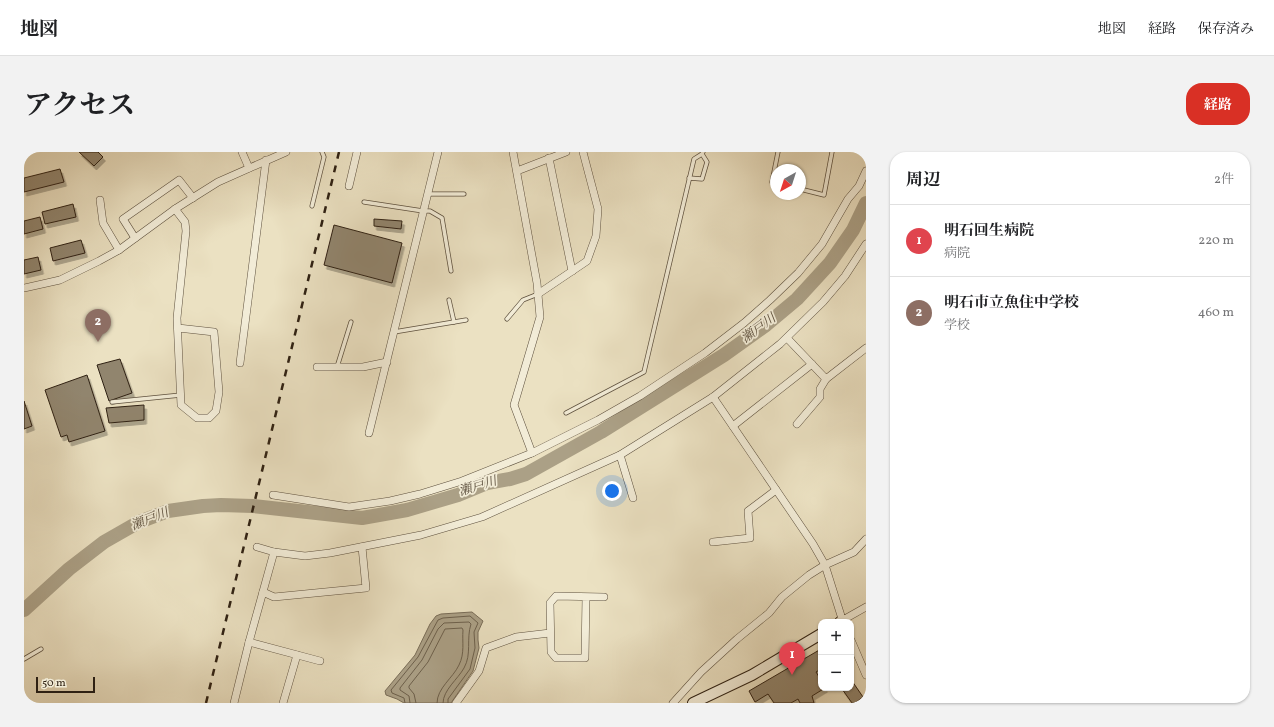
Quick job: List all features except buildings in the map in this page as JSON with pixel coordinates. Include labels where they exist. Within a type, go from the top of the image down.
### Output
[{"type":"street","points":[[242,152],[249,168]]},
{"type":"street","points":[[24,288],[60,280],[99,261],[119,250],[175,209],[218,182],[286,152]]},
{"type":"street","points":[[349,186],[357,152]]},
{"type":"street","points":[[369,433],[438,152]]},
{"type":"street","points":[[513,152],[538,294],[540,317],[514,405],[532,453]]},
{"type":"street","points":[[517,171],[566,152]]},
{"type":"street","points":[[538,294],[587,261],[596,236],[598,209],[583,152]]},
{"type":"street","points":[[549,158],[572,271]]},
{"type":"street","points":[[240,363],[266,160]]},
{"type":"street","points":[[273,495],[349,507],[390,501],[462,482],[532,453],[598,420],[640,396],[705,353],[744,323],[798,273],[818,250],[830,232],[848,200],[859,186],[866,171]]},
{"type":"street","points":[[136,238],[123,219],[154,197],[179,180],[193,198]]},
{"type":"street","points":[[100,200],[103,222],[119,250]]},
{"type":"street","points":[[175,209],[185,222],[186,231],[177,318],[181,405],[197,418],[209,418],[216,411],[219,392],[214,332],[178,328]]},
{"type":"street","points":[[257,547],[274,552],[305,556],[362,547],[421,535],[482,517],[620,455],[713,396],[787,338],[823,302],[845,276],[866,244]]},
{"type":"street","points":[[787,338],[826,379]]},
{"type":"street","points":[[797,424],[820,397],[820,389],[826,379],[866,348]]},
{"type":"street","points":[[317,367],[363,367],[386,362]]},
{"type":"street","points":[[733,426],[812,364]]},
{"type":"street","points":[[713,396],[813,544],[825,565],[841,619]]},
{"type":"street","points":[[620,455],[633,498]]},
{"type":"street","points":[[713,542],[750,538],[748,511],[776,490]]},
{"type":"street","points":[[673,703],[701,672],[737,639],[769,613],[782,597],[809,575],[825,565],[854,552],[866,539]]},
{"type":"street","points":[[263,592],[274,597],[366,588],[362,547]]},
{"type":"street","points":[[234,703],[274,552]]},
{"type":"street","points":[[586,597],[585,658],[556,658],[551,652],[550,603],[556,596],[586,597],[604,598]]},
{"type":"street","points":[[847,619],[866,607]]},
{"type":"street","points":[[456,703],[480,671],[486,648],[516,637],[550,633]]},
{"type":"street","points":[[700,702],[752,675],[818,636]]},
{"type":"street","points":[[249,642],[320,661]]},
{"type":"street","points":[[854,647],[866,675]]},
{"type":"street","points":[[284,703],[297,655]]},
{"type":"lane","points":[[312,206],[324,157],[322,152]]},
{"type":"lane","points":[[776,164],[778,152]]},
{"type":"lane","points":[[806,190],[824,195],[832,152]]},
{"type":"lane","points":[[566,413],[644,372],[689,178],[694,159],[702,153],[707,162],[702,179],[689,178]]},
{"type":"lane","points":[[427,194],[464,194]]},
{"type":"lane","points":[[364,202],[430,211],[442,218],[451,271]]},
{"type":"lane","points":[[507,318],[523,300],[538,294]]},
{"type":"lane","points":[[449,300],[454,322]]},
{"type":"lane","points":[[394,332],[466,320]]},
{"type":"lane","points":[[337,367],[351,322]]},
{"type":"lane","points":[[112,402],[181,395]]},
{"type":"lane","points":[[24,659],[41,649]]},
{"type":"water","points":[[472,612],[483,621],[478,632],[479,648],[473,671],[451,703],[404,703],[386,695],[385,691],[415,655],[430,624],[436,616],[441,614]]},
{"type":"waterway","name":"瀬戸川","points":[[24,610],[69,569],[104,542],[139,522],[168,511],[203,506],[253,506],[362,518],[407,510],[458,495],[487,483],[510,479],[526,474],[601,432],[724,355],[766,325],[797,299],[830,263],[853,230],[866,203]]},
{"type":"railway","points":[[206,703],[339,152]]},
{"type":"place","name":"明石市立魚住中学校","points":[[98,342]]},
{"type":"place","name":"明石回生病院","points":[[792,675]]}]
